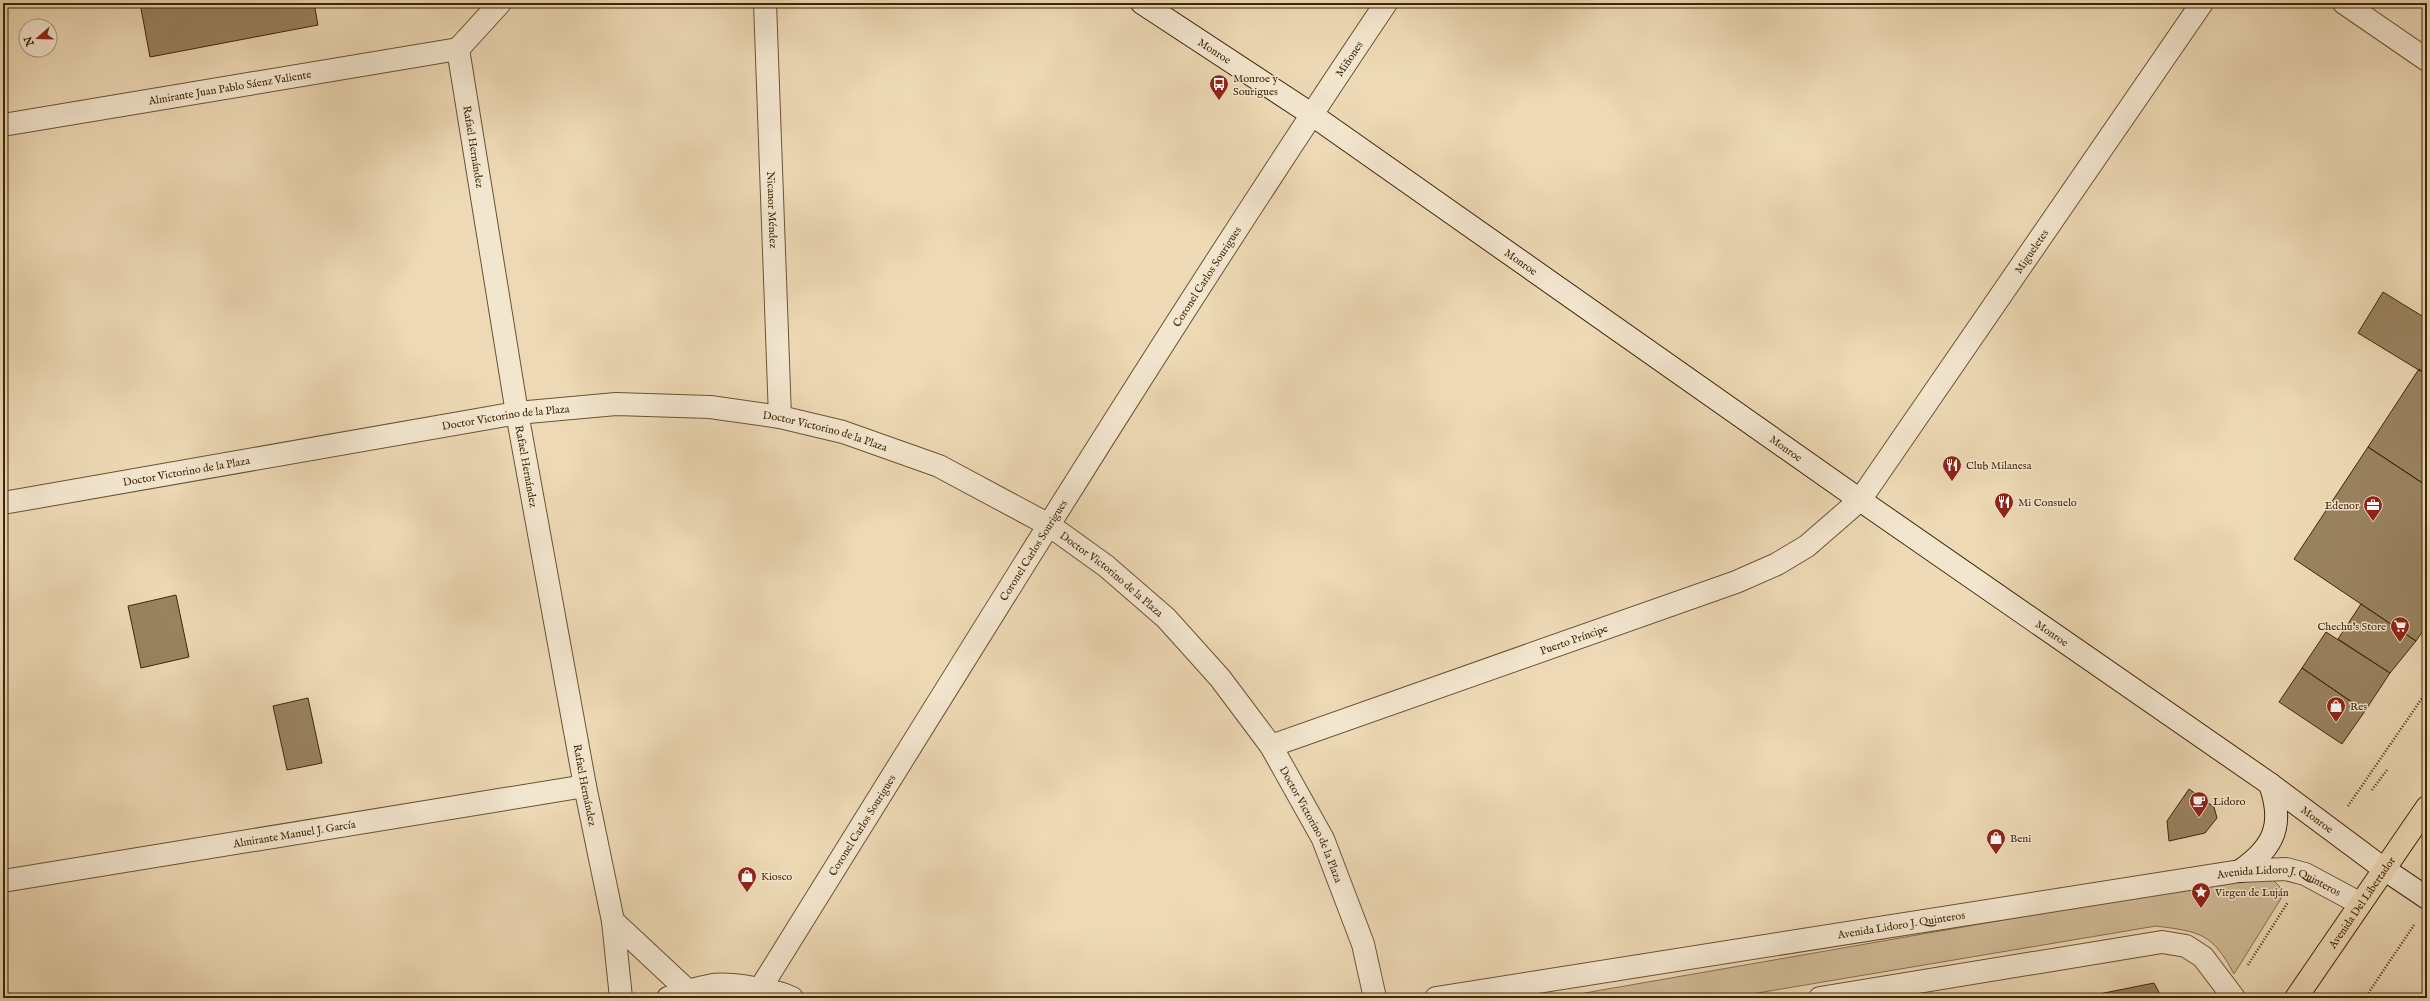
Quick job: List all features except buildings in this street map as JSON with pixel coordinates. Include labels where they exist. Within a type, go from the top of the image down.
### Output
[{"type":"main road","name":"Avenida Del Libertador","points":[[2296,998],[2359,903],[2427,807]]},
{"type":"street","points":[[458,49],[500,3]]},
{"type":"street","name":"Nicanor Méndez","points":[[765,3],[780,417]]},
{"type":"street","name":"Monroe","points":[[1142,3],[1311,114],[1860,500],[2270,784],[2384,869],[2427,898]]},
{"type":"street","name":"Miñones","points":[[1311,114],[1386,3]]},
{"type":"street","name":"Migueletes","points":[[1860,500],[2202,3]]},
{"type":"street","points":[[2344,3],[2427,60]]},
{"type":"street","name":"Almirante Juan Pablo Sáenz Valiente","points":[[3,125],[458,49]]},
{"type":"street","name":"Rafael Hernández","points":[[458,49],[517,413],[584,786],[613,921],[621,998]]},
{"type":"street","name":"Coronel Carlos Sourigues","points":[[760,989],[1049,525],[1311,114]]},
{"type":"street","name":"Doctor Victorino de la Plaza","points":[[3,503],[517,413],[616,404],[710,407],[780,417],[843,432],[939,466],[1049,525],[1106,566],[1166,618],[1220,678],[1271,746],[1323,839],[1363,944],[1375,998]]},
{"type":"street","name":"Puerto Príncipe","points":[[1271,746],[1736,582],[1777,564],[1807,546],[1860,500]]},
{"type":"street","points":[[2240,871],[2259,858],[2272,839],[2276,820],[2276,802],[2270,784]]},
{"type":"street","name":"Almirante Manuel J. García","points":[[3,881],[584,786]]},
{"type":"street","name":"Avenida Lidoro J. Quinteros","points":[[1436,998],[2240,871],[2286,869],[2306,874],[2359,903]]},
{"type":"street","points":[[613,921],[678,994],[715,985],[760,989],[792,998]]},
{"type":"street","points":[[1820,998],[2162,942],[2186,946],[2203,958],[2234,998]]},
{"type":"path","points":[[2372,790],[2386,770]]},
{"type":"path","points":[[2365,998],[2418,918]]},
{"type":"shaded area","points":[[2267,874],[2280,887],[2282,897],[2234,974],[2219,950],[2212,942],[2204,937],[2184,930],[2156,926],[1728,998],[1556,998]]},
{"type":"place","name":"Monroe y Sourigues","points":[[1219,101]]},
{"type":"place","name":"Club Milanesa","points":[[1952,482]]},
{"type":"place","name":"Mi Consuelo","points":[[2004,519]]},
{"type":"place","name":"Edenor","points":[[2373,522]]},
{"type":"place","name":"Chechu's Store","points":[[2400,643]]},
{"type":"place","name":"Res","points":[[2336,723]]},
{"type":"place","name":"Lidoro","points":[[2199,818]]},
{"type":"place","name":"Beni","points":[[1996,855]]},
{"type":"place","name":"Kiosco","points":[[747,893]]},
{"type":"place","name":"Virgen de Luján","points":[[2201,909]]}]
